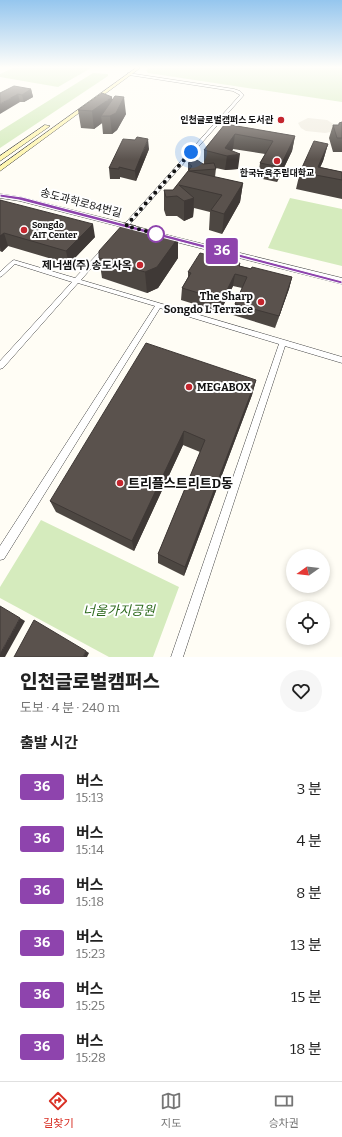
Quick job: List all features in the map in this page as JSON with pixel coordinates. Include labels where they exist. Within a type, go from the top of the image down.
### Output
[{"type":"main road","points":[[56,120],[88,99]]},
{"type":"main road","points":[[0,169],[93,99]]},
{"type":"main road","points":[[0,159],[50,124]]},
{"type":"street","points":[[118,235],[239,99]]},
{"type":"street","points":[[0,191],[20,199]]},
{"type":"street","name":"송도과학로84번길","points":[[0,196],[20,199],[143,231]]},
{"type":"street","points":[[158,234],[342,281]]},
{"type":"street","points":[[0,366],[75,280],[112,241]]},
{"type":"street","points":[[0,275],[14,262],[342,360]]},
{"type":"street","points":[[0,555],[160,305]]},
{"type":"street","points":[[177,657],[283,342]]},
{"type":"green space","points":[[52,99],[74,99],[0,148],[0,131]]},
{"type":"green space","points":[[320,99],[342,99],[342,102]]},
{"type":"green space","points":[[290,198],[342,209],[342,266],[268,248]]},
{"type":"green space","name":"너울가지공원","points":[[41,520],[179,587],[153,657],[109,657],[0,598],[0,587]]},
{"type":"shaded area","points":[[308,118],[327,120],[335,125],[336,128],[331,132],[325,133],[306,131],[301,128],[298,123]]},
{"type":"building","points":[[0,99],[10,99],[0,104]]},
{"type":"building","points":[[94,99],[110,99],[92,111],[78,110]]},
{"type":"building","points":[[113,99],[123,99],[116,113],[110,116],[101,116]]},
{"type":"building","points":[[342,122],[342,138],[337,138],[333,125],[339,125],[339,123]]},
{"type":"building","points":[[225,124],[295,136],[280,167],[260,163],[273,141],[235,134],[225,148],[240,154],[227,156],[204,150]]},
{"type":"building","points":[[137,137],[148,139],[135,171],[119,167],[119,169],[109,168],[123,139],[135,140]]},
{"type":"building","points":[[314,141],[328,144],[318,167],[342,172],[342,180],[300,172]]},
{"type":"building","points":[[197,160],[203,164],[214,163],[216,169],[189,171],[243,183],[224,214],[211,210],[222,195],[179,185],[194,198],[184,201],[177,196],[166,197],[164,190],[173,190],[192,166],[188,163]]},
{"type":"building","points":[[0,200],[93,224],[66,251],[4,233],[0,236]]},
{"type":"building","points":[[124,223],[178,238],[157,267],[145,272],[99,258],[99,251]]},
{"type":"building","points":[[200,253],[240,263],[239,266],[251,269],[252,267],[292,277],[279,316],[235,304],[247,277],[235,274],[222,300],[182,288],[191,273],[188,272]]},
{"type":"building","name":"트리플스트리트D동","points":[[146,343],[256,380],[185,567],[158,554],[205,440],[184,431],[132,541],[50,501]]},
{"type":"building","points":[[0,606],[20,618],[0,654]]},
{"type":"building","points":[[34,620],[86,651],[83,657],[14,657]]},
{"type":"bus line","name":"36","points":[[0,196],[20,199],[342,281]]},
{"type":"place","name":"인천글로벌캠퍼스 도서관","points":[[281,120]]},
{"type":"place","name":"한국뉴욕주립대학교","points":[[277,161]]},
{"type":"place","name":"Songdo AIT Center","points":[[24,230]]},
{"type":"place","name":"제너샘(주) 송도사옥","points":[[140,265]]},
{"type":"place","name":"The Sharp Songdo L Terrace","points":[[261,302]]},
{"type":"place","name":"MEGABOX","points":[[189,387]]},
{"type":"place","name":"트리플스트리트D동","points":[[120,483]]},
{"type":"route","points":[[156,234],[158,234],[126,226],[191,152]]}]
